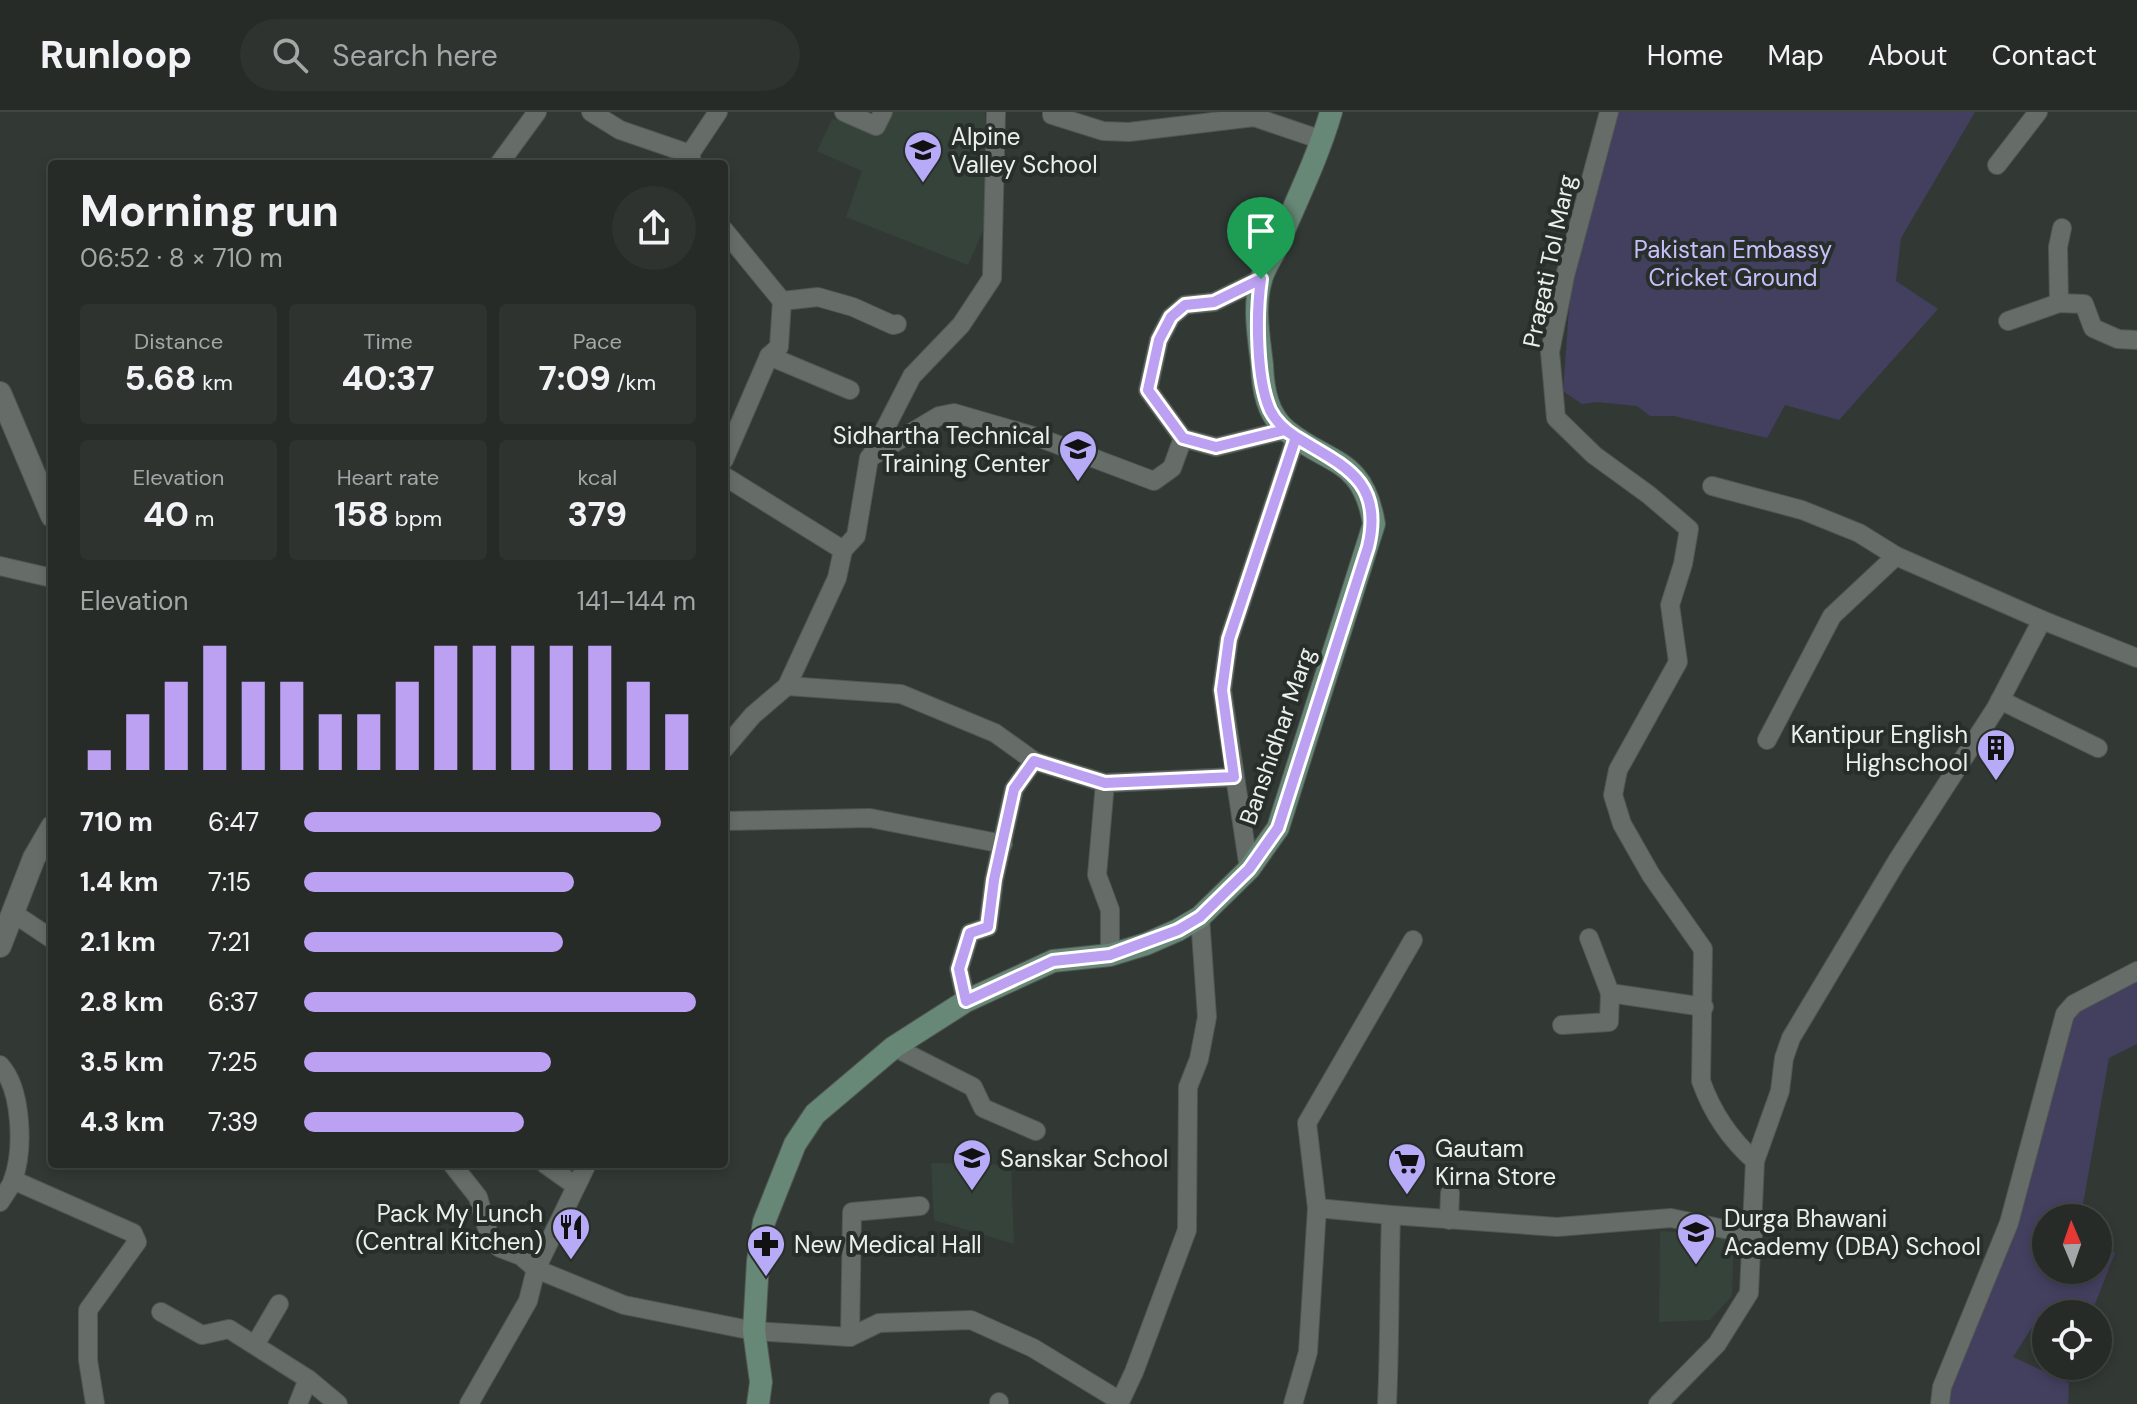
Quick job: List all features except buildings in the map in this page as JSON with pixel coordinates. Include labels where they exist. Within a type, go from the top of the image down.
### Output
[{"type":"main road","points":[[1290,434],[1270,411],[1263,385],[1257,308],[1261,279],[1322,140],[1331,112]]},
{"type":"main road","name":"Banshidhar Marg","points":[[758,1404],[761,1382],[754,1331],[758,1261],[764,1222],[795,1144],[815,1114],[894,1047],[966,1001],[1053,961],[1110,955],[1146,944],[1200,917],[1249,869],[1278,828],[1374,524],[1368,498],[1355,477],[1328,455],[1290,434]]},
{"type":"street","points":[[502,160],[537,112]]},
{"type":"street","points":[[591,112],[620,130],[692,159],[718,112]]},
{"type":"street","points":[[844,112],[876,126],[883,112]]},
{"type":"street","points":[[728,744],[753,715],[787,686],[837,578],[843,550],[856,536],[869,458],[912,376],[961,325],[992,278],[996,112]]},
{"type":"street","points":[[1052,112],[1062,120],[1103,131],[1129,132],[1254,117],[1322,140]]},
{"type":"street","name":"Pragati Tol Marg","points":[[1609,112],[1565,276],[1550,352],[1556,418],[1594,455],[1689,529],[1683,564],[1670,605],[1678,662],[1618,770],[1613,795],[1622,824],[1651,875],[1703,949],[1701,1081],[1708,1100],[1738,1146],[1755,1161]]},
{"type":"street","points":[[1997,165],[2038,112]]},
{"type":"street","points":[[2059,303],[2058,247],[2062,228]]},
{"type":"street","points":[[728,235],[782,301],[779,347],[769,356],[728,451]]},
{"type":"street","points":[[1249,869],[1222,690],[1229,639],[1290,434],[1216,447],[1183,438],[1148,390],[1159,340],[1171,317],[1185,305],[1214,302],[1261,279]]},
{"type":"street","points":[[782,301],[818,297],[897,324]]},
{"type":"street","points":[[2008,321],[2059,303],[2084,304],[2093,328],[2118,339],[2137,340]]},
{"type":"street","points":[[769,356],[850,390]]},
{"type":"street","points":[[0,393],[48,507]]},
{"type":"street","points":[[869,458],[939,416],[954,413],[1040,438],[1154,481],[1172,468],[1183,438]]},
{"type":"street","points":[[728,478],[843,550]]},
{"type":"street","points":[[1712,486],[1802,510],[1859,533],[1896,556],[2137,658]]},
{"type":"street","points":[[1767,740],[1832,616],[1896,556]]},
{"type":"street","points":[[0,566],[48,577]]},
{"type":"street","points":[[1658,1404],[1717,1344],[1749,1293],[1755,1161],[1780,1091],[1784,1058],[1791,1038],[1897,861],[1944,792],[2000,700],[2042,620]]},
{"type":"street","points":[[787,686],[901,694],[995,733],[1034,761],[1105,783],[1234,777]]},
{"type":"street","points":[[2000,700],[2098,748]]},
{"type":"street","points":[[966,1001],[959,969],[970,933],[988,927],[994,880],[1014,789],[1034,761]]},
{"type":"street","points":[[1105,783],[1097,875],[1110,910],[1110,955]]},
{"type":"street","points":[[728,821],[870,818],[1003,844]]},
{"type":"street","points":[[1,941],[34,858],[48,834]]},
{"type":"street","points":[[13,913],[48,936]]},
{"type":"street","points":[[455,1168],[478,1197],[490,1239],[500,1248],[521,1256],[536,1269],[624,1305],[754,1331],[850,1337],[879,1323],[971,1320],[1033,1348],[1119,1403],[1134,1372],[1187,1230],[1188,1087],[1199,1059],[1207,1017],[1200,917]]},
{"type":"street","points":[[1562,1025],[1609,1022],[1610,993],[1589,938]]},
{"type":"street","points":[[1293,1404],[1308,1352],[1317,1208],[1307,1123],[1413,940]]},
{"type":"street","points":[[1940,1404],[1942,1387],[2009,1223],[2065,1014],[2074,1004],[2137,971]]},
{"type":"street","points":[[1610,993],[1704,1007]]},
{"type":"street","points":[[894,1047],[973,1087],[983,1108],[1036,1131]]},
{"type":"street","points":[[0,1065],[11,1076],[18,1102],[19,1139],[13,1180],[0,1202]]},
{"type":"street","points":[[551,1168],[576,1186]]},
{"type":"street","points":[[469,1404],[528,1301],[536,1269],[585,1168]]},
{"type":"street","points":[[13,1180],[136,1237],[137,1242],[88,1310],[88,1360],[95,1404]]},
{"type":"street","points":[[1449,1220],[1450,1193]]},
{"type":"street","points":[[850,1337],[852,1212],[920,1206]]},
{"type":"street","points":[[1317,1208],[1557,1227],[1671,1218],[1753,1235]]},
{"type":"street","points":[[1387,1404],[1391,1215]]},
{"type":"street","points":[[255,1345],[279,1304]]},
{"type":"street","points":[[161,1312],[202,1335],[229,1329],[308,1379],[338,1404]]},
{"type":"street","points":[[298,1404],[308,1379]]},
{"type":"shaded area","name":"Alpine Valley School","points":[[892,112],[985,112],[987,221],[968,265],[846,217],[862,171],[817,151],[832,119],[878,130]]},
{"type":"shaded area","name":"Sanskar School","points":[[931,1163],[1011,1165],[1014,1244],[934,1220]]},
{"type":"shaded area","name":"Durga Bhawani Academy (DBA) School","points":[[1660,1231],[1734,1236],[1732,1296],[1710,1320],[1659,1322]]},
{"type":"green space","name":"Pakistan Embassy Cricket Ground","points":[[1616,112],[1975,112],[1901,238],[1896,281],[1938,309],[1839,420],[1785,405],[1767,438],[1674,416],[1650,416],[1637,406],[1597,402],[1582,404],[1563,391],[1570,295],[1601,156]]},
{"type":"green space","points":[[2137,963],[2137,1044],[2109,1058],[2083,1204],[2032,1204],[2032,1284],[2103,1284],[2097,1300],[2032,1300],[2032,1327],[2013,1357],[2032,1366],[2032,1380],[2063,1380],[2069,1383],[2068,1404],[1940,1404],[2074,1004]]},
{"type":"place","name":"Alpine Valley School","points":[[923,184]]},
{"type":"place","name":"Sidhartha Technical Training Center","points":[[1078,483]]},
{"type":"place","name":"Kantipur English Highschool","points":[[1996,782]]},
{"type":"place","name":"Sanskar School","points":[[972,1192]]},
{"type":"place","name":"Gautam Kirna Store","points":[[1407,1196]]},
{"type":"place","name":"Pack My Lunch (Central Kitchen)","points":[[571,1261]]},
{"type":"place","name":"Durga Bhawani Academy (DBA) School","points":[[1696,1266]]},
{"type":"place","name":"New Medical Hall","points":[[766,1278]]},
{"type":"route","points":[[1261,279],[1214,302],[1185,305],[1178,310],[1159,340],[1148,390],[1183,438],[1216,447],[1285,430],[1343,465],[1368,498],[1374,524],[1368,547],[1278,828],[1249,869],[1200,917],[1178,930],[1110,955],[1053,961],[966,1001],[959,969],[970,933],[988,927],[994,880],[1014,789],[1034,761],[1105,783],[1234,777],[1222,690],[1229,639],[1296,437],[1285,430],[1270,411],[1263,385],[1257,308],[1261,279]]}]
